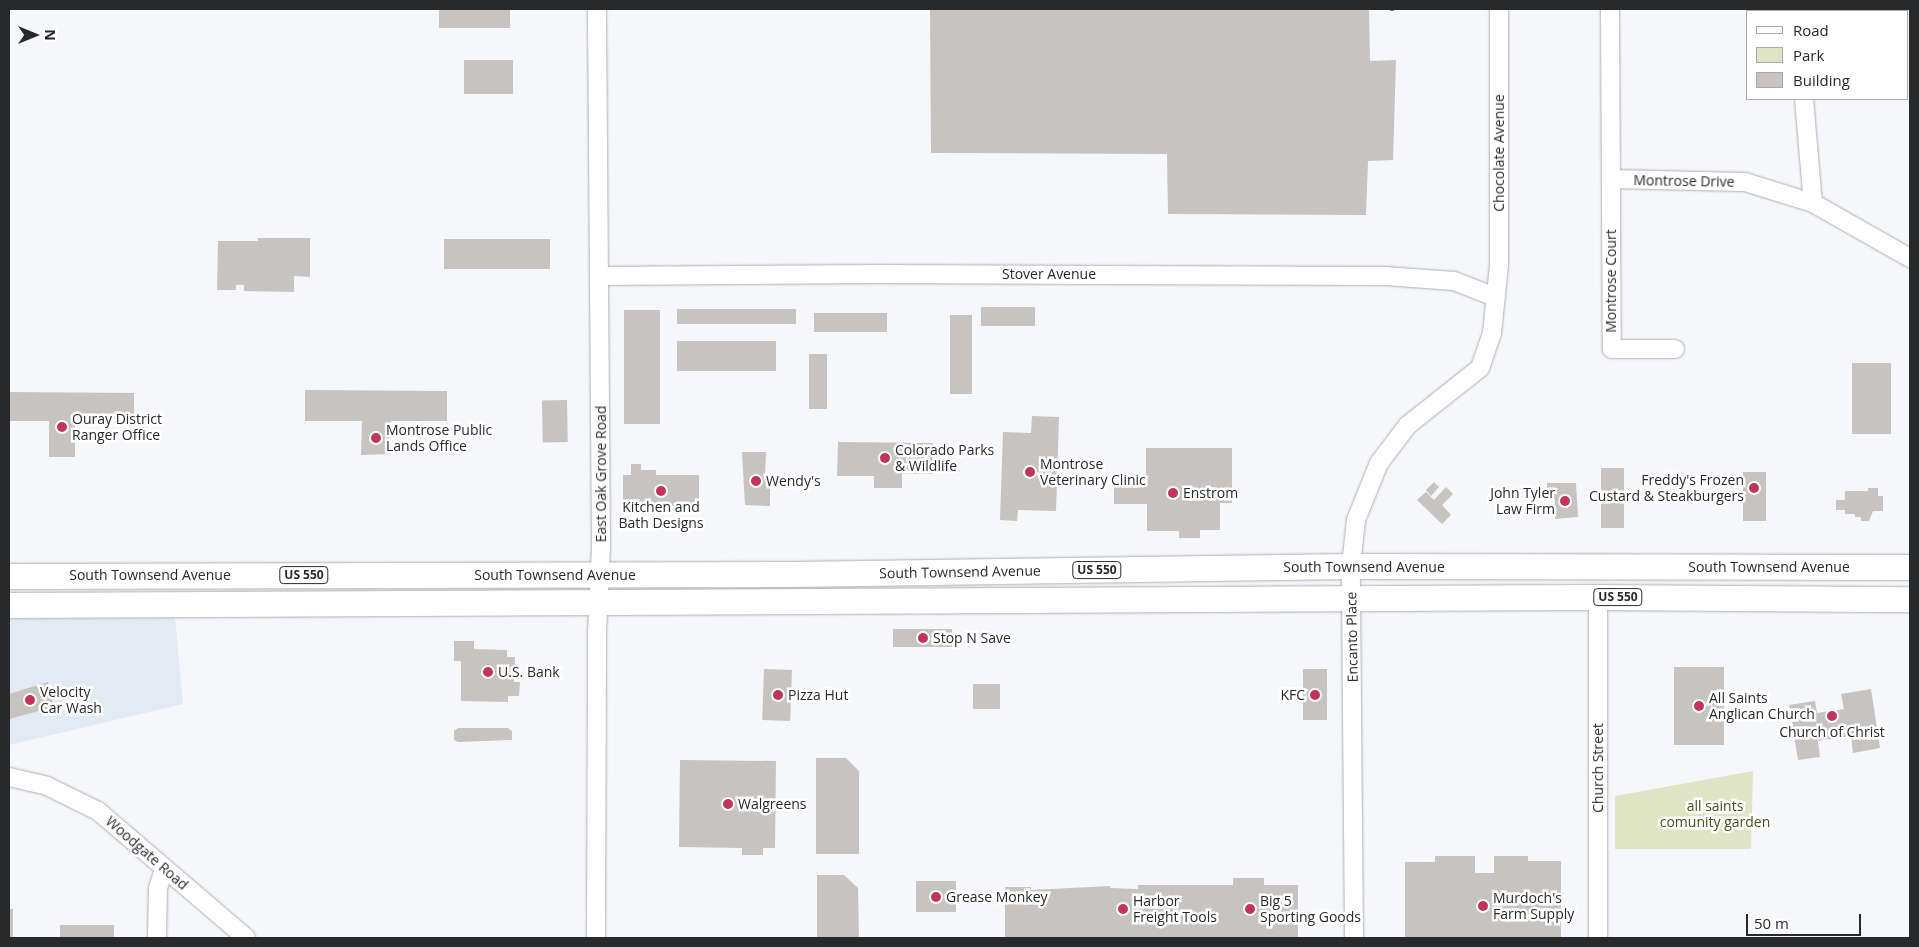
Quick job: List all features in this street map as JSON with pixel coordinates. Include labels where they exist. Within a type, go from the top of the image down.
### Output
[{"type":"highway","name":"South Townsend Avenue","points":[[9,576],[600,576],[1351,566],[1910,567]]},
{"type":"highway","name":"South Townsend Avenue","points":[[9,605],[1351,600],[1598,597],[1910,599]]},
{"type":"street","name":"East Oak Grove Road","points":[[596,938],[598,602],[600,576],[600,276],[597,9]]},
{"type":"street","name":"Chocolate Avenue","points":[[1495,297],[1499,265],[1499,9]]},
{"type":"street","points":[[1610,9],[1611,179]]},
{"type":"street","points":[[1804,100],[1813,203]]},
{"type":"street","name":"Montrose Drive","points":[[1611,179],[1745,182],[1813,203],[1910,258]]},
{"type":"street","name":"Montrose Court","points":[[1611,179],[1612,349],[1676,349]]},
{"type":"street","name":"Stover Avenue","points":[[600,276],[878,274],[1386,276],[1454,281],[1495,297]]},
{"type":"street","name":"Encanto Place","points":[[1354,938],[1351,566],[1356,520],[1379,463],[1408,425],[1480,368],[1492,333],[1495,297]]},
{"type":"street","name":"Church Street","points":[[1598,597],[1598,938]]},
{"type":"street","name":"Woodgate Road","points":[[9,777],[47,786],[98,811],[246,938]]},
{"type":"street","points":[[157,938],[158,888],[164,869]]},
{"type":"shaded area","points":[[175,618],[183,704],[9,745],[9,619]]},
{"type":"green space","name":"all saints comunity garden","points":[[1753,771],[1751,849],[1615,849],[1615,796]]},
{"type":"building","points":[[439,9],[510,9],[510,28],[439,28]]},
{"type":"building","points":[[930,9],[1369,9],[1370,61],[1396,60],[1393,160],[1368,161],[1366,215],[1168,214],[1167,154],[931,153]]},
{"type":"building","points":[[464,60],[513,60],[513,94],[464,94]]},
{"type":"building","points":[[258,238],[310,238],[310,277],[294,276],[294,292],[244,291],[244,285],[236,285],[236,290],[217,290],[218,241],[258,241]]},
{"type":"building","points":[[444,239],[550,239],[550,269],[444,269]]},
{"type":"building","points":[[981,307],[1035,307],[1035,326],[981,326]]},
{"type":"building","points":[[677,309],[796,309],[796,324],[677,324]]},
{"type":"building","points":[[624,310],[660,310],[660,424],[624,424]]},
{"type":"building","points":[[814,313],[887,313],[887,332],[814,332]]},
{"type":"building","points":[[950,315],[972,315],[972,394],[950,394]]},
{"type":"building","points":[[677,341],[776,341],[776,371],[677,371]]},
{"type":"building","points":[[809,354],[827,354],[827,409],[809,409]]},
{"type":"building","points":[[1852,363],[1891,363],[1891,434],[1852,434]]},
{"type":"building","name":"Montrose Public Lands Office","points":[[305,390],[447,391],[447,421],[391,421],[391,454],[361,455],[362,421],[305,421]]},
{"type":"building","name":"Ouray District Ranger Office","points":[[9,392],[134,393],[134,419],[75,418],[75,457],[49,457],[49,421],[9,421]]},
{"type":"building","points":[[542,400],[567,400],[568,442],[543,442]]},
{"type":"building","name":"Montrose Veterinary Clinic","points":[[1032,416],[1059,417],[1056,511],[1018,510],[1017,521],[1000,520],[1003,432],[1031,433]]},
{"type":"building","name":"Colorado Parks & Wildlife","points":[[838,442],[933,443],[933,474],[902,474],[902,488],[874,488],[874,476],[837,476]]},
{"type":"building","name":"Enstrom","points":[[1146,448],[1232,448],[1232,503],[1220,503],[1220,530],[1200,530],[1200,538],[1179,538],[1179,531],[1147,531],[1147,504],[1114,504],[1114,483],[1146,483]]},
{"type":"building","name":"Wendy's","points":[[742,452],[766,452],[765,475],[770,475],[770,506],[745,505]]},
{"type":"building","name":"Kitchen and Bath Designs","points":[[631,464],[641,464],[641,470],[656,470],[656,475],[699,475],[699,506],[646,506],[646,512],[632,512],[632,506],[623,506],[623,475],[631,475]]},
{"type":"building","points":[[1601,468],[1624,468],[1624,528],[1601,528]]},
{"type":"building","name":"Freddy's Frozen Custard & Steakburgers","points":[[1743,472],[1766,472],[1766,521],[1743,521]]},
{"type":"building","points":[[1434,482],[1439,487],[1431,496],[1426,490]]},
{"type":"building","name":"John Tyler Law Firm","points":[[1547,483],[1576,483],[1578,517],[1555,519],[1555,499],[1547,499]]},
{"type":"building","points":[[1446,487],[1453,494],[1442,505],[1451,515],[1442,524],[1417,500],[1426,492],[1434,500]]},
{"type":"building","points":[[1868,488],[1878,488],[1878,496],[1883,496],[1883,511],[1873,511],[1869,521],[1861,521],[1861,517],[1855,517],[1855,514],[1845,514],[1845,510],[1836,510],[1836,500],[1845,500],[1845,491],[1868,491]]},
{"type":"building","name":"Stop N Save","points":[[893,629],[952,629],[952,647],[893,647]]},
{"type":"building","name":"U.S. Bank","points":[[454,641],[474,641],[474,649],[507,650],[507,657],[515,657],[514,682],[520,682],[519,696],[508,696],[508,702],[461,701],[461,661],[454,661]]},
{"type":"building","name":"All Saints Anglican Church","points":[[1674,667],[1724,667],[1724,745],[1674,745]]},
{"type":"building","name":"Pizza Hut","points":[[764,669],[792,670],[790,721],[762,720]]},
{"type":"building","name":"KFC","points":[[1303,669],[1327,669],[1327,720],[1303,720]]},
{"type":"building","name":"Velocity Car Wash","points":[[48,682],[54,707],[9,719],[9,694]]},
{"type":"building","points":[[973,684],[1000,684],[1000,709],[973,709]]},
{"type":"building","points":[[1871,689],[1880,748],[1853,753],[1851,736],[1818,741],[1820,757],[1798,760],[1789,705],[1815,701],[1817,713],[1844,709],[1841,694]]},
{"type":"building","points":[[458,728],[508,728],[512,731],[512,740],[458,742],[454,740],[454,731]]},
{"type":"building","points":[[816,758],[846,758],[859,771],[859,854],[816,854]]},
{"type":"building","name":"Walgreens","points":[[680,760],[776,761],[775,848],[763,848],[763,855],[742,855],[742,848],[679,847]]},
{"type":"building","name":"Murdoch's Farm Supply","points":[[1435,856],[1475,856],[1475,873],[1494,873],[1494,856],[1528,856],[1528,861],[1561,861],[1561,938],[1405,938],[1405,862],[1435,862]]},
{"type":"building","points":[[817,875],[844,875],[858,888],[859,938],[817,938]]},
{"type":"building","points":[[1233,878],[1264,878],[1264,885],[1298,885],[1298,938],[1005,938],[1005,887],[1031,887],[1031,890],[1110,886],[1110,888],[1138,889],[1138,885],[1233,885]]},
{"type":"building","name":"Grease Monkey","points":[[916,881],[956,881],[956,912],[916,912]]},
{"type":"building","points":[[9,909],[13,909],[13,938],[9,938]]},
{"type":"building","points":[[60,925],[114,925],[114,938],[60,938]]},
{"type":"railway","points":[[1392,9],[1392,16]]},
{"type":"place","name":"Ouray District Ranger Office","points":[[62,427]]},
{"type":"place","name":"Montrose Public Lands Office","points":[[376,438]]},
{"type":"place","name":"Colorado Parks & Wildlife","points":[[885,458]]},
{"type":"place","name":"Montrose Veterinary Clinic","points":[[1030,472]]},
{"type":"place","name":"Wendy's","points":[[756,481]]},
{"type":"place","name":"Freddy's Frozen Custard & Steakburgers","points":[[1754,488]]},
{"type":"place","name":"Kitchen and Bath Designs","points":[[661,491]]},
{"type":"place","name":"Enstrom","points":[[1173,493]]},
{"type":"place","name":"John Tyler Law Firm","points":[[1565,501]]},
{"type":"place","name":"Stop N Save","points":[[923,638]]},
{"type":"place","name":"U.S. Bank","points":[[488,672]]},
{"type":"place","name":"Pizza Hut","points":[[778,695]]},
{"type":"place","name":"KFC","points":[[1315,695]]},
{"type":"place","name":"Velocity Car Wash","points":[[30,700]]},
{"type":"place","name":"All Saints Anglican Church","points":[[1699,706]]},
{"type":"place","name":"Church of Christ","points":[[1832,716]]},
{"type":"place","name":"Walgreens","points":[[728,804]]},
{"type":"place","name":"Grease Monkey","points":[[936,897]]},
{"type":"place","name":"Murdoch's Farm Supply","points":[[1483,906]]},
{"type":"place","name":"Harbor Freight Tools","points":[[1123,909]]},
{"type":"place","name":"Big 5 Sporting Goods","points":[[1250,909]]}]
